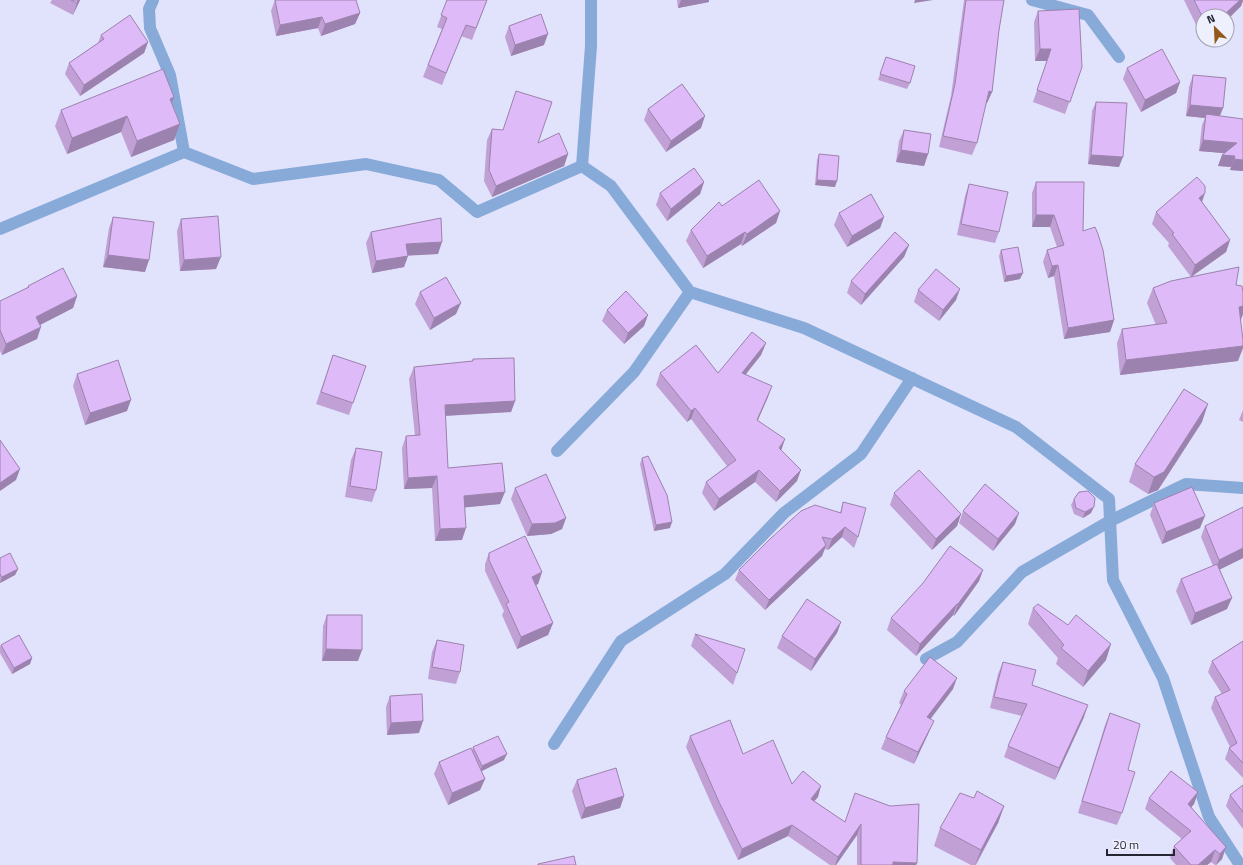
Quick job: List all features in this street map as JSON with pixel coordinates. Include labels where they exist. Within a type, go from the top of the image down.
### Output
[{"type":"street","points":[[153,0],[149,9],[150,28],[170,75],[184,152]]},
{"type":"street","points":[[582,166],[590,46],[591,0]]},
{"type":"street","points":[[1032,0],[1088,15],[1119,57]]},
{"type":"street","points":[[0,229],[184,152],[253,179],[366,164],[439,180],[477,212],[582,166]]},
{"type":"street","points":[[582,166],[611,186],[690,292],[804,328],[1016,427],[1109,499],[1113,580],[1163,678],[1209,817],[1240,865]]},
{"type":"street","points":[[557,451],[634,372],[690,292]]},
{"type":"street","points":[[554,744],[621,641],[725,574],[784,513],[861,454],[912,378]]},
{"type":"street","points":[[926,659],[957,642],[1022,572],[1110,521],[1186,484],[1243,488]]},
{"type":"building","points":[[71,0],[78,0],[77,3]]},
{"type":"building","points":[[275,0],[356,0],[360,13],[325,24],[322,17],[280,25]]},
{"type":"building","points":[[447,0],[487,0],[476,28],[466,25],[446,73],[428,65],[447,18],[441,15]]},
{"type":"building","points":[[966,0],[1004,0],[992,92],[989,91],[977,143],[943,136],[955,84]]},
{"type":"building","points":[[1194,0],[1240,0],[1231,8],[1198,8]]},
{"type":"building","points":[[1079,9],[1082,67],[1070,102],[1037,90],[1051,49],[1040,49],[1038,11]]},
{"type":"building","points":[[541,14],[548,34],[515,45],[509,26]]},
{"type":"building","points":[[130,15],[148,42],[84,85],[69,63],[104,39],[101,35]]},
{"type":"building","points":[[1162,49],[1180,82],[1145,100],[1127,68]]},
{"type":"building","points":[[886,57],[915,66],[910,83],[880,74]]},
{"type":"building","points":[[163,69],[174,97],[170,99],[180,124],[137,141],[127,116],[72,138],[61,110]]},
{"type":"building","points":[[1193,75],[1226,78],[1223,108],[1190,105]]},
{"type":"building","points":[[682,84],[705,116],[671,141],[648,109]]},
{"type":"building","points":[[516,91],[552,102],[538,143],[559,133],[568,154],[496,186],[489,170],[492,129],[503,130]]},
{"type":"building","points":[[1096,102],[1127,103],[1123,157],[1091,155]]},
{"type":"building","points":[[1206,114],[1243,119],[1243,160],[1234,159],[1235,156],[1222,155],[1237,143],[1203,140]]},
{"type":"building","points":[[904,130],[931,134],[928,154],[901,150]]},
{"type":"building","points":[[819,154],[839,156],[837,181],[817,180]]},
{"type":"building","points":[[694,168],[704,182],[671,209],[660,193]]},
{"type":"building","points":[[1197,177],[1205,186],[1205,193],[1199,198],[1230,240],[1195,265],[1172,234],[1174,233],[1156,212]]},
{"type":"building","points":[[759,180],[780,211],[747,234],[745,232],[707,256],[691,230],[719,202],[722,206]]},
{"type":"building","points":[[1036,182],[1084,182],[1083,231],[1095,227],[1098,234],[1103,250],[1114,320],[1068,328],[1058,265],[1052,266],[1047,250],[1064,245],[1054,215],[1036,215]]},
{"type":"building","points":[[969,184],[1008,192],[999,232],[961,224]]},
{"type":"building","points":[[871,194],[884,217],[852,236],[839,213]]},
{"type":"building","points":[[218,216],[221,257],[184,260],[181,219]]},
{"type":"building","points":[[113,217],[154,222],[149,260],[108,255]]},
{"type":"building","points":[[441,218],[442,242],[406,244],[408,256],[376,261],[371,232]]},
{"type":"building","points":[[895,232],[909,245],[865,294],[851,281]]},
{"type":"building","points":[[1018,247],[1023,273],[1006,276],[1001,250]]},
{"type":"building","points":[[1239,267],[1236,285],[1242,286],[1243,292],[1243,306],[1239,307],[1243,346],[1126,360],[1122,329],[1167,323],[1153,288],[1171,281]]},
{"type":"building","points":[[63,268],[77,296],[36,317],[41,327],[6,344],[0,330],[0,301]]},
{"type":"building","points":[[936,269],[960,289],[943,310],[918,290]]},
{"type":"building","points":[[446,277],[461,303],[434,318],[420,292]]},
{"type":"building","points":[[626,291],[648,315],[628,333],[607,310]]},
{"type":"building","points":[[752,332],[766,343],[742,373],[772,386],[757,420],[785,439],[779,448],[801,470],[780,491],[759,470],[719,499],[706,482],[736,460],[695,408],[691,411],[660,373],[696,345],[718,373]]},
{"type":"building","points":[[333,355],[366,366],[353,403],[321,392]]},
{"type":"building","points":[[514,358],[515,401],[445,405],[448,468],[502,463],[505,492],[464,496],[466,528],[440,529],[437,476],[408,478],[406,436],[420,435],[414,367],[473,361],[473,359]]},
{"type":"building","points":[[118,360],[131,400],[90,413],[77,374]]},
{"type":"building","points":[[1184,389],[1208,404],[1164,472],[1154,477],[1135,464]]},
{"type":"building","points":[[0,440],[20,469],[0,483]]},
{"type":"building","points":[[356,448],[382,452],[376,490],[350,486]]},
{"type":"building","points":[[648,456],[667,495],[672,522],[656,525],[642,458]]},
{"type":"building","points":[[919,470],[961,514],[936,539],[894,493]]},
{"type":"building","points":[[546,474],[566,518],[555,523],[532,524],[515,488]]},
{"type":"building","points":[[985,484],[1019,513],[998,539],[963,511]]},
{"type":"building","points":[[1192,487],[1205,516],[1166,532],[1154,503]]},
{"type":"building","points":[[1088,491],[1095,498],[1094,507],[1085,512],[1076,508],[1074,499],[1079,492]]},
{"type":"building","points":[[843,502],[866,508],[858,537],[845,527],[832,539],[822,537],[826,545],[769,600],[739,570],[801,511],[815,505],[841,513]]},
{"type":"building","points":[[1243,507],[1243,548],[1219,560],[1205,526]]},
{"type":"building","points":[[525,536],[542,572],[532,577],[553,623],[521,637],[506,604],[509,602],[489,560],[489,553]]},
{"type":"building","points":[[950,546],[983,570],[958,604],[920,644],[891,618],[923,583]]},
{"type":"building","points":[[10,553],[18,569],[2,577],[0,574],[0,558]]},
{"type":"building","points":[[1217,564],[1232,598],[1195,613],[1181,579]]},
{"type":"building","points":[[807,599],[841,622],[815,659],[782,636]]},
{"type":"building","points":[[1038,604],[1068,625],[1076,615],[1111,644],[1088,671],[1061,648],[1064,645],[1033,608]]},
{"type":"building","points":[[327,615],[362,615],[362,650],[326,649]]},
{"type":"building","points":[[695,634],[745,649],[737,673]]},
{"type":"building","points":[[19,635],[32,658],[14,668],[1,645]]},
{"type":"building","points":[[437,640],[464,645],[460,672],[432,667]]},
{"type":"building","points":[[1243,641],[1243,763],[1229,748],[1237,743],[1215,697],[1230,690],[1212,661]]},
{"type":"building","points":[[930,657],[957,678],[927,717],[934,721],[918,752],[886,737],[907,694],[904,691]]},
{"type":"building","points":[[1003,662],[1036,670],[1032,685],[1088,705],[1059,768],[1008,746],[1027,704],[994,697]]},
{"type":"building","points":[[422,694],[423,721],[391,723],[390,696]]},
{"type":"building","points":[[1110,713],[1140,724],[1128,770],[1135,772],[1122,813],[1082,801]]},
{"type":"building","points":[[730,720],[743,754],[773,740],[792,784],[803,771],[821,786],[811,799],[845,822],[855,793],[890,806],[919,804],[917,863],[893,862],[893,865],[861,865],[861,824],[838,857],[792,825],[742,849],[719,802],[690,736]]},
{"type":"building","points":[[498,736],[507,754],[482,766],[473,747]]},
{"type":"building","points":[[471,748],[485,779],[452,793],[439,762]]},
{"type":"building","points":[[616,768],[624,796],[585,808],[577,780]]},
{"type":"building","points":[[1171,771],[1198,792],[1188,804],[1226,847],[1220,854],[1215,850],[1198,865],[1191,865],[1174,846],[1191,831],[1149,798]]},
{"type":"building","points":[[1243,785],[1243,812],[1230,795]]},
{"type":"building","points":[[977,791],[1004,806],[981,850],[940,828],[960,793],[974,798]]},
{"type":"building","points":[[574,856],[576,865],[538,865],[538,864]]}]
